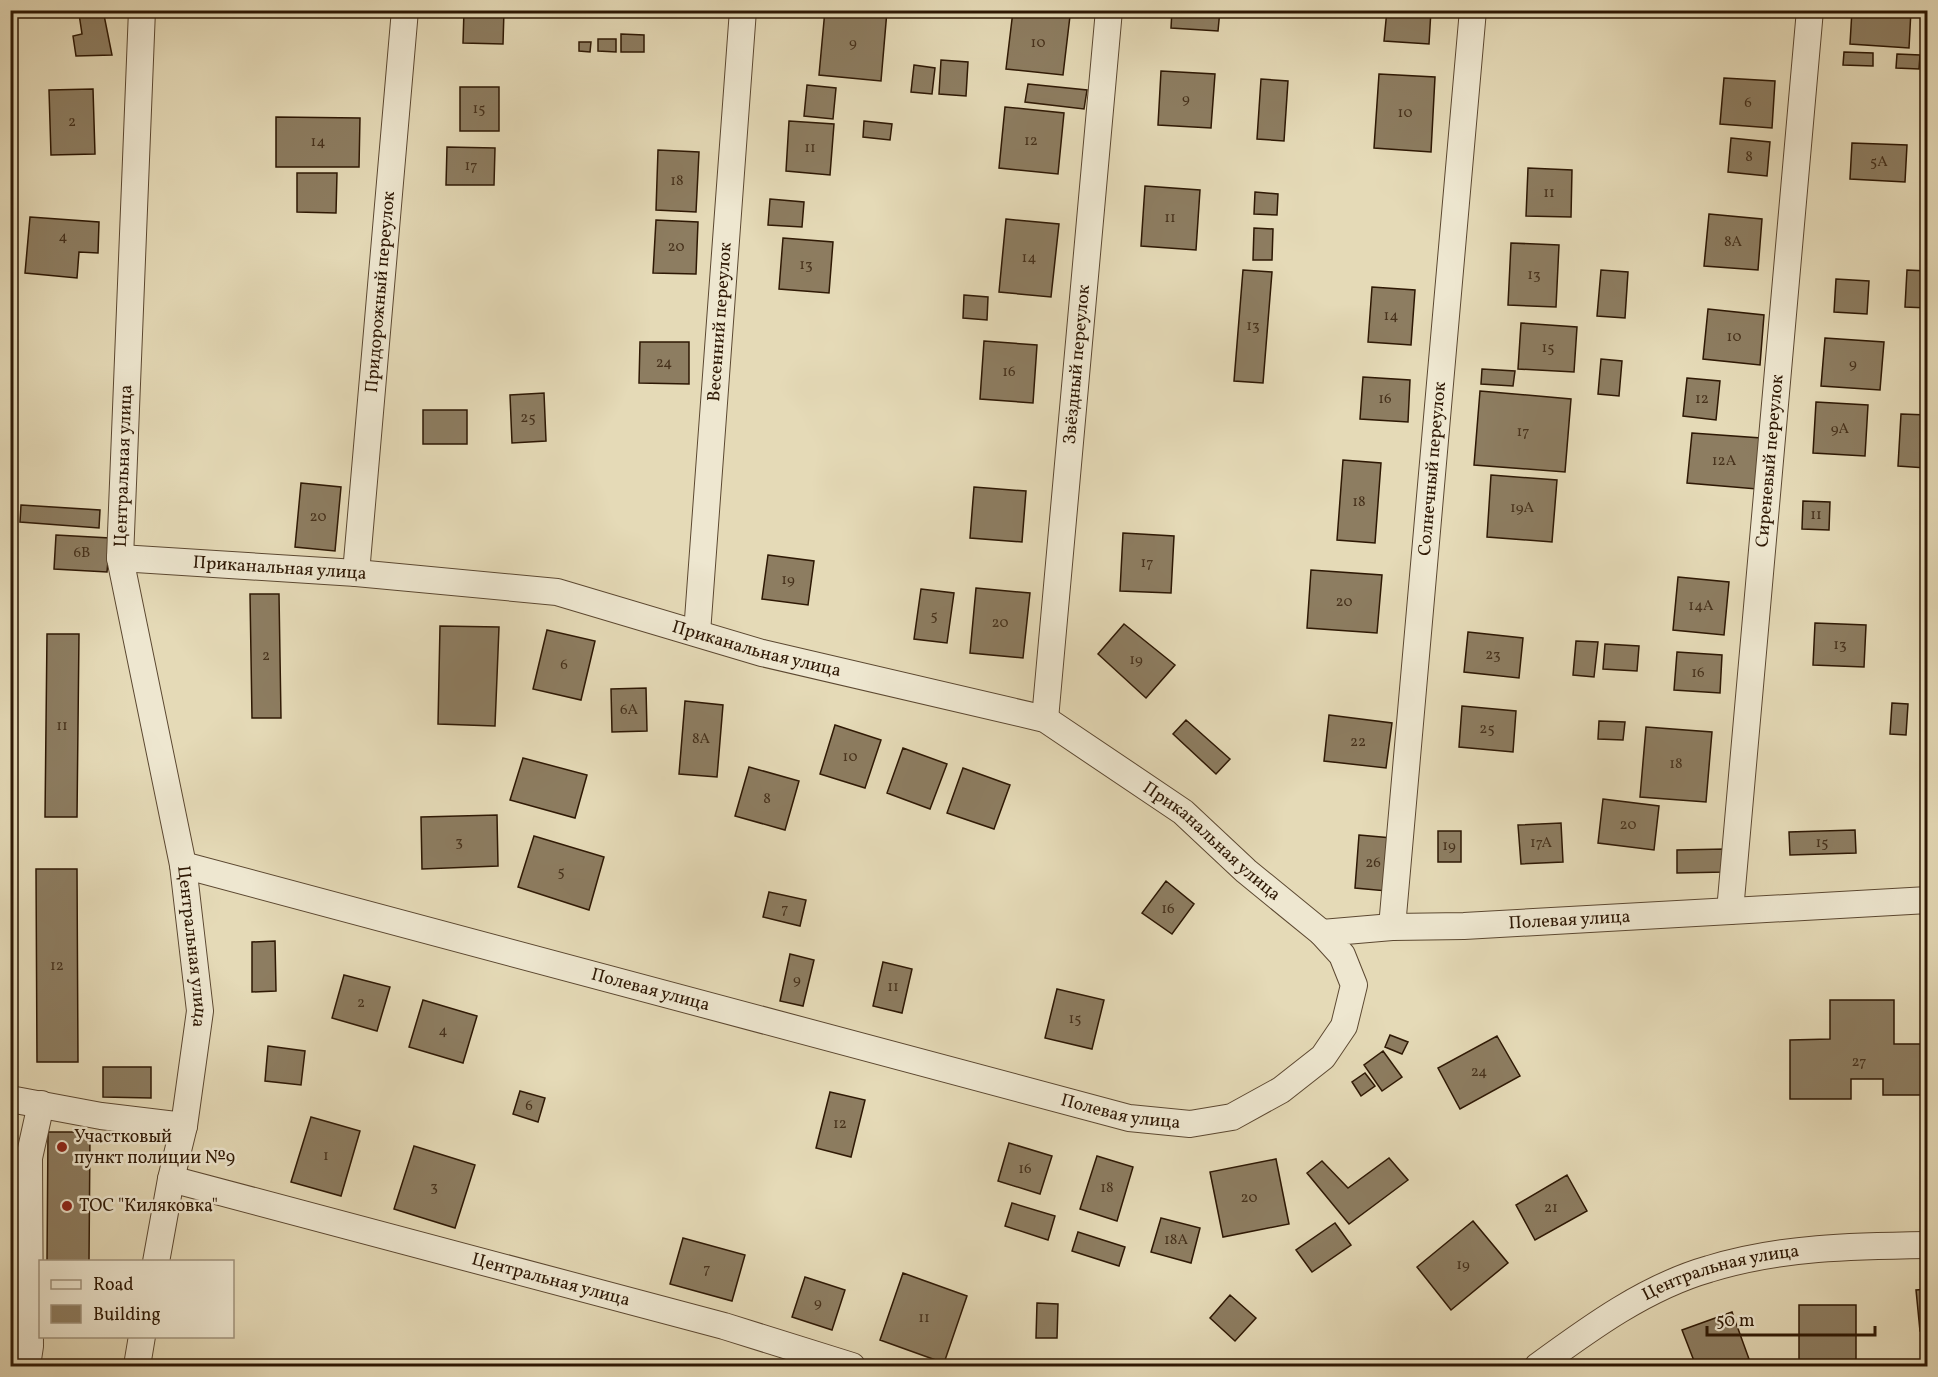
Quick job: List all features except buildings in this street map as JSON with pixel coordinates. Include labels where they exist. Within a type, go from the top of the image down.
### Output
[{"type":"street","name":"Центральная улица","points":[[142,10],[120,558],[183,865],[200,1011],[184,1126],[171,1179],[724,1326],[852,1366]]},
{"type":"street","name":"Придорожный переулок","points":[[356,573],[405,10]]},
{"type":"street","name":"Весенний переулок","points":[[697,633],[743,10]]},
{"type":"street","name":"Звёздный переулок","points":[[1045,719],[1109,10]]},
{"type":"street","name":"Солнечный переулок","points":[[1392,927],[1473,10]]},
{"type":"street","name":"Сиреневый переулок","points":[[1730,911],[1810,10]]},
{"type":"street","name":"Приканальная улица","points":[[120,558],[356,573],[557,592],[762,653],[1045,719],[1183,812],[1246,871],[1322,933]]},
{"type":"street","name":"Полевая улица","points":[[183,865],[1129,1118],[1190,1124],[1232,1117],[1281,1090],[1323,1056],[1344,1026],[1354,985],[1342,955],[1322,933]]},
{"type":"street","name":"Полевая улица","points":[[1322,933],[1392,927],[1464,926],[1928,900]]},
{"type":"street","points":[[10,1099],[100,1116],[184,1126]]},
{"type":"street","points":[[27,1366],[30,1346],[29,1158],[41,1104]]},
{"type":"street","points":[[156,1260],[171,1179]]},
{"type":"street","name":"Центральная улица","points":[[1538,1366],[1614,1314],[1664,1287],[1707,1269],[1752,1258],[1801,1251],[1849,1246],[1928,1245]]},
{"type":"street","points":[[137,1366],[142,1338]]},
{"type":"place","name":"Участковый пункт полиции №9","points":[[62,1147]]},
{"type":"place","name":"ТОС \"Киляковка\"","points":[[67,1206]]}]
